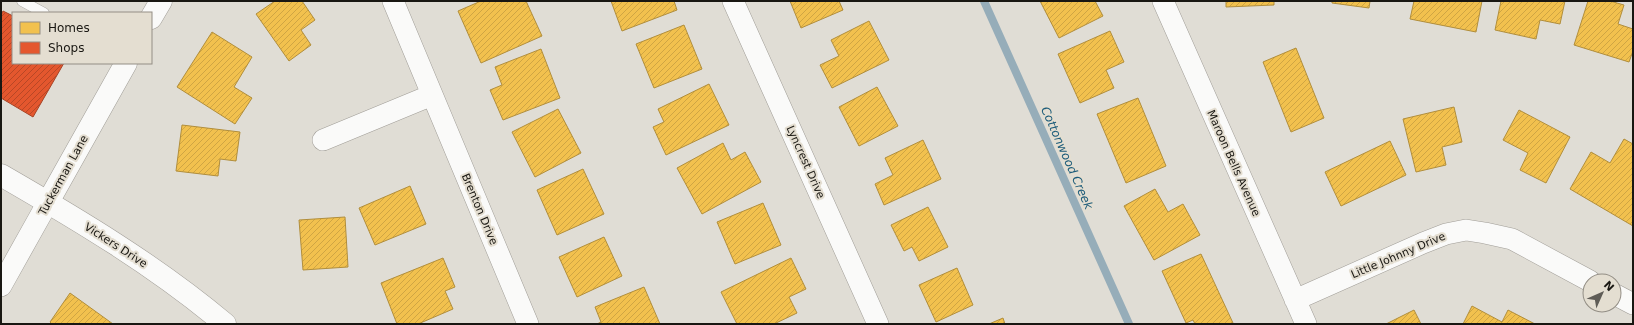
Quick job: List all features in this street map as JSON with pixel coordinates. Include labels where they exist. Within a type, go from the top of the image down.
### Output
[{"type":"main road","points":[[152,16],[161,1]]},
{"type":"main road","name":"Tuckerman Lane","points":[[48,202],[125,64]]},
{"type":"main road","name":"Vickers Drive","points":[[1,175],[48,202],[125,250],[184,290],[225,324]]},
{"type":"street","name":"Brenton Drive","points":[[393,1],[528,324]]},
{"type":"street","name":"Lyncrest Drive","points":[[733,1],[878,324]]},
{"type":"street","name":"Maroon Bells Avenue","points":[[1163,1],[1306,324]]},
{"type":"street","points":[[323,140],[432,95]]},
{"type":"street","name":"Tuckerman Lane","points":[[1,286],[48,202]]},
{"type":"street","name":"Little Johnny Drive","points":[[1295,300],[1423,243],[1446,234],[1466,230],[1512,239],[1582,277]]},
{"type":"street","points":[[1622,298],[1633,304]]},
{"type":"lane","points":[[22,1],[42,12]]},
{"type":"building: Homes","points":[[275,1],[302,1],[315,20],[301,30],[311,45],[289,61],[256,14]]},
{"type":"building: Homes","points":[[481,1],[526,1],[542,36],[481,63],[458,11]]},
{"type":"building: Homes","points":[[611,1],[674,1],[677,10],[622,31]]},
{"type":"building: Homes","points":[[790,1],[839,1],[843,10],[801,28]]},
{"type":"building: Homes","points":[[1040,1],[1095,1],[1103,16],[1059,38]]},
{"type":"building: Homes","points":[[1226,1],[1274,1],[1274,5],[1226,7]]},
{"type":"building: Homes","points":[[1332,1],[1370,1],[1369,8],[1332,3]]},
{"type":"building: Homes","points":[[1414,1],[1482,1],[1476,32],[1410,19]]},
{"type":"building: Homes","points":[[1501,1],[1565,1],[1560,24],[1540,20],[1536,39],[1495,30]]},
{"type":"building: Homes","points":[[1588,1],[1610,1],[1624,5],[1618,24],[1633,29],[1633,51],[1629,62],[1574,45]]},
{"type":"building: Homes","points":[[869,21],[889,60],[832,88],[820,65],[839,56],[831,40]]},
{"type":"building: Homes","points":[[684,25],[702,69],[654,88],[636,44]]},
{"type":"building: Homes","points":[[1110,31],[1124,62],[1106,70],[1114,88],[1080,103],[1058,54]]},
{"type":"building: Homes","points":[[212,32],[252,57],[234,87],[252,98],[235,124],[177,87]]},
{"type":"building: Homes","points":[[1296,48],[1324,118],[1291,132],[1263,62]]},
{"type":"building: Homes","points":[[541,49],[560,98],[503,120],[490,90],[502,85],[495,67]]},
{"type":"building: Homes","points":[[709,84],[729,125],[666,155],[653,127],[664,122],[658,109]]},
{"type":"building: Homes","points":[[877,87],[898,126],[859,146],[839,107]]},
{"type":"building: Homes","points":[[1138,98],[1166,166],[1126,183],[1097,114]]},
{"type":"building: Homes","points":[[1454,107],[1462,142],[1442,147],[1446,165],[1416,172],[1403,119]]},
{"type":"building: Homes","points":[[558,109],[581,153],[535,177],[512,132]]},
{"type":"building: Homes","points":[[1519,110],[1570,137],[1546,183],[1520,170],[1528,153],[1503,140]]},
{"type":"building: Homes","points":[[182,125],[240,132],[236,161],[220,159],[218,176],[176,171]]},
{"type":"building: Homes","points":[[1624,139],[1633,144],[1633,226],[1570,189],[1591,152],[1610,163]]},
{"type":"building: Homes","points":[[923,140],[941,179],[884,205],[875,184],[893,175],[885,158]]},
{"type":"building: Homes","points":[[1390,141],[1406,175],[1341,206],[1325,172]]},
{"type":"building: Homes","points":[[723,143],[731,160],[745,152],[761,182],[702,214],[677,168]]},
{"type":"building: Homes","points":[[583,169],[604,214],[557,235],[537,190]]},
{"type":"building: Homes","points":[[410,186],[426,224],[375,245],[359,208]]},
{"type":"building: Homes","points":[[1155,189],[1168,212],[1183,204],[1200,235],[1154,260],[1124,206]]},
{"type":"building: Homes","points":[[763,203],[781,245],[735,264],[717,222]]},
{"type":"building: Homes","points":[[928,207],[948,247],[919,261],[912,247],[904,251],[891,225]]},
{"type":"building: Homes","points":[[345,217],[348,267],[303,270],[299,220]]},
{"type":"building: Homes","points":[[604,237],[622,276],[577,297],[559,257]]},
{"type":"building: Homes","points":[[1201,254],[1233,323],[1195,324],[1193,320],[1186,323],[1162,271]]},
{"type":"building: Homes","points":[[443,258],[455,287],[445,291],[453,309],[418,324],[397,324],[381,283]]},
{"type":"building: Homes","points":[[791,258],[806,289],[789,297],[797,313],[774,324],[737,324],[721,292]]},
{"type":"building: Homes","points":[[957,268],[973,305],[936,322],[919,285]]},
{"type":"building: Homes","points":[[644,287],[660,324],[597,324],[601,322],[595,307]]},
{"type":"building: Homes","points":[[70,293],[113,324],[52,324],[50,322]]},
{"type":"building: Homes","points":[[1472,306],[1502,322],[1508,310],[1535,324],[1463,324]]},
{"type":"building: Homes","points":[[1414,310],[1421,324],[1386,324]]},
{"type":"building: Homes","points":[[1003,318],[1005,324],[989,324]]},
{"type":"building: Shops","points":[[3,11],[12,16],[12,64],[63,64],[33,117],[1,98],[1,15]]},
{"type":"waterway","name":"Cottonwood Creek","points":[[984,1],[1129,324]]}]
